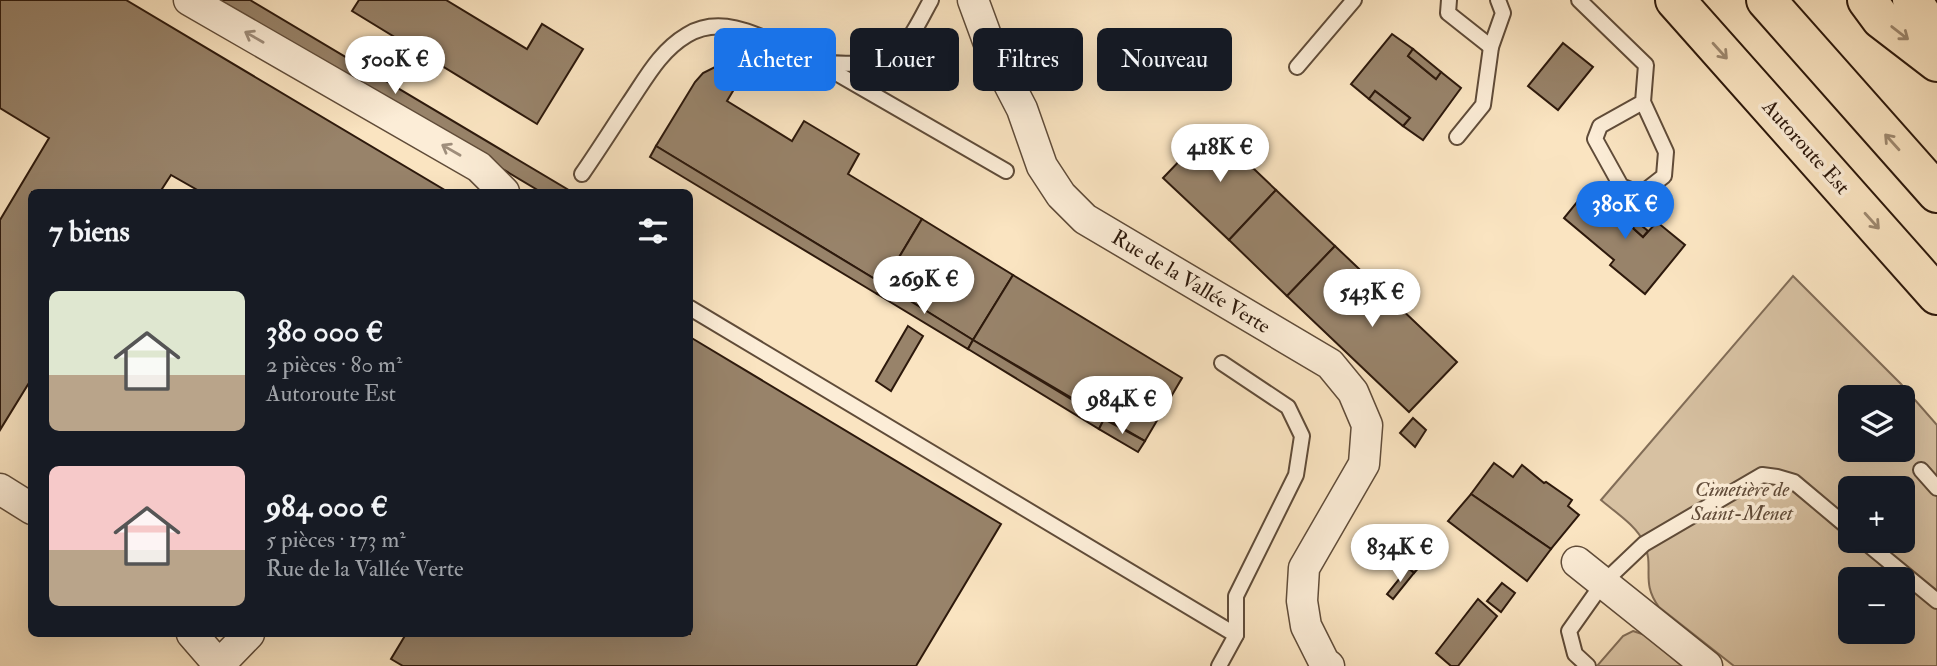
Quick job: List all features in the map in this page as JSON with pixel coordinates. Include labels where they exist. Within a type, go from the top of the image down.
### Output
[{"type":"main road","name":"Autoroute Est","points":[[1675,0],[1937,295]]},
{"type":"main road","points":[[1766,0],[1937,193]]},
{"type":"main road","points":[[1867,0],[1881,19],[1937,62]]},
{"type":"main road","points":[[1912,0],[1937,38]]},
{"type":"street","points":[[189,0],[479,167],[501,189]]},
{"type":"street","name":"Rue de la Vallée Verte","points":[[973,0],[991,49],[1023,109],[1042,166],[1061,195],[1085,219],[1330,364],[1353,392],[1367,425],[1364,464],[1304,568],[1302,601],[1306,626],[1324,662],[1329,666]]},
{"type":"street","points":[[0,489],[28,506]]},
{"type":"street","points":[[1577,562],[1707,666]]},
{"type":"street","points":[[195,637],[219,666],[246,637]]},
{"type":"lane","points":[[836,62],[859,65],[880,59],[900,48],[931,0]]},
{"type":"lane","points":[[1297,67],[1354,0]]},
{"type":"lane","points":[[1449,0],[1448,13],[1491,47]]},
{"type":"lane","points":[[1457,137],[1483,105],[1491,47],[1503,13],[1498,0]]},
{"type":"lane","points":[[1579,0],[1646,65],[1643,102],[1666,152],[1664,176],[1641,194],[1621,186],[1595,139],[1600,126],[1643,102]]},
{"type":"lane","points":[[582,174],[659,58],[687,35],[709,26],[732,28]]},
{"type":"lane","points":[[836,73],[1006,171]]},
{"type":"lane","points":[[693,310],[1236,635]]},
{"type":"lane","points":[[1219,666],[1236,635],[1236,596],[1296,475],[1302,436],[1288,407],[1222,363]]},
{"type":"lane","points":[[1922,470],[1937,488]]},
{"type":"lane","points":[[1588,666],[1575,654],[1569,631],[1603,583],[1644,544],[1762,475],[1794,482],[1838,519]]},
{"type":"lane","points":[[1879,553],[1937,601]]},
{"type":"green space","name":"Cimetière de Saint-Menet","points":[[1793,276],[1902,385],[1838,385],[1838,462],[1915,462],[1915,400],[1937,425],[1937,666],[1734,666],[1659,607],[1650,590],[1644,543],[1625,520],[1601,500]]},
{"type":"green space","points":[[1633,631],[1645,635],[1682,666],[1597,666],[1623,636]]},
{"type":"building","points":[[0,0],[126,0],[443,189],[196,189],[171,175],[162,189],[28,189],[28,384],[0,430],[0,220],[49,138],[0,108]]},
{"type":"building","points":[[219,0],[250,0],[567,189],[536,189]]},
{"type":"building","points":[[359,0],[446,0],[527,49],[542,24],[583,49],[537,124],[352,11]]},
{"type":"building","points":[[1392,34],[1413,49],[1408,56],[1436,79],[1441,72],[1461,88],[1423,140],[1403,126],[1410,118],[1375,91],[1369,99],[1351,84]]},
{"type":"building","points":[[1563,43],[1593,67],[1558,110],[1528,86]]},
{"type":"building","points":[[1413,49],[1441,72],[1436,79],[1408,56]]},
{"type":"building","points":[[714,68],[714,91],[733,91],[727,101],[792,141],[804,121],[859,154],[848,174],[922,219],[883,284],[656,146],[703,73]]},
{"type":"building","points":[[1375,91],[1410,118],[1403,126],[1369,99]]},
{"type":"building","points":[[1211,128],[1276,190],[1229,240],[1163,178]]},
{"type":"building","points":[[656,146],[883,284],[877,294],[650,157]]},
{"type":"building","points":[[1591,185],[1608,201],[1606,204],[1643,237],[1657,222],[1685,245],[1645,294],[1610,265],[1614,260],[1564,218]]},
{"type":"building","points":[[1276,190],[1335,246],[1287,296],[1229,240]]},
{"type":"building","points":[[922,219],[1013,275],[973,340],[883,284]]},
{"type":"building","points":[[1637,222],[1648,231],[1643,237],[1633,228]]},
{"type":"building","points":[[1335,246],[1457,362],[1409,412],[1287,296]]},
{"type":"building","points":[[1013,275],[1182,378],[1145,441],[973,340]]},
{"type":"building","points":[[883,284],[973,340],[968,349],[877,294]]},
{"type":"building","points":[[908,326],[923,336],[891,391],[876,381]]},
{"type":"building","points":[[693,339],[1001,524],[916,666],[403,666],[391,659],[404,637],[693,637]]},
{"type":"building","points":[[973,340],[1104,419],[1099,429],[968,349]]},
{"type":"building","points":[[1413,418],[1426,430],[1415,447],[1400,433]]},
{"type":"building","points":[[1104,419],[1145,441],[1138,452],[1099,429]]},
{"type":"building","points":[[1494,463],[1513,477],[1522,465],[1544,483],[1572,500],[1568,506],[1579,515],[1551,549],[1471,494]]},
{"type":"building","points":[[1471,494],[1551,549],[1527,581],[1448,521]]},
{"type":"building","points":[[1435,537],[1441,542],[1428,557],[1422,551]]},
{"type":"building","points":[[1422,551],[1428,557],[1414,573],[1408,568]]},
{"type":"building","points":[[1408,568],[1414,573],[1393,599],[1387,594]]},
{"type":"building","points":[[1502,583],[1515,593],[1501,612],[1487,601]]},
{"type":"building","points":[[1478,599],[1497,616],[1458,666],[1451,666],[1436,653]]}]
